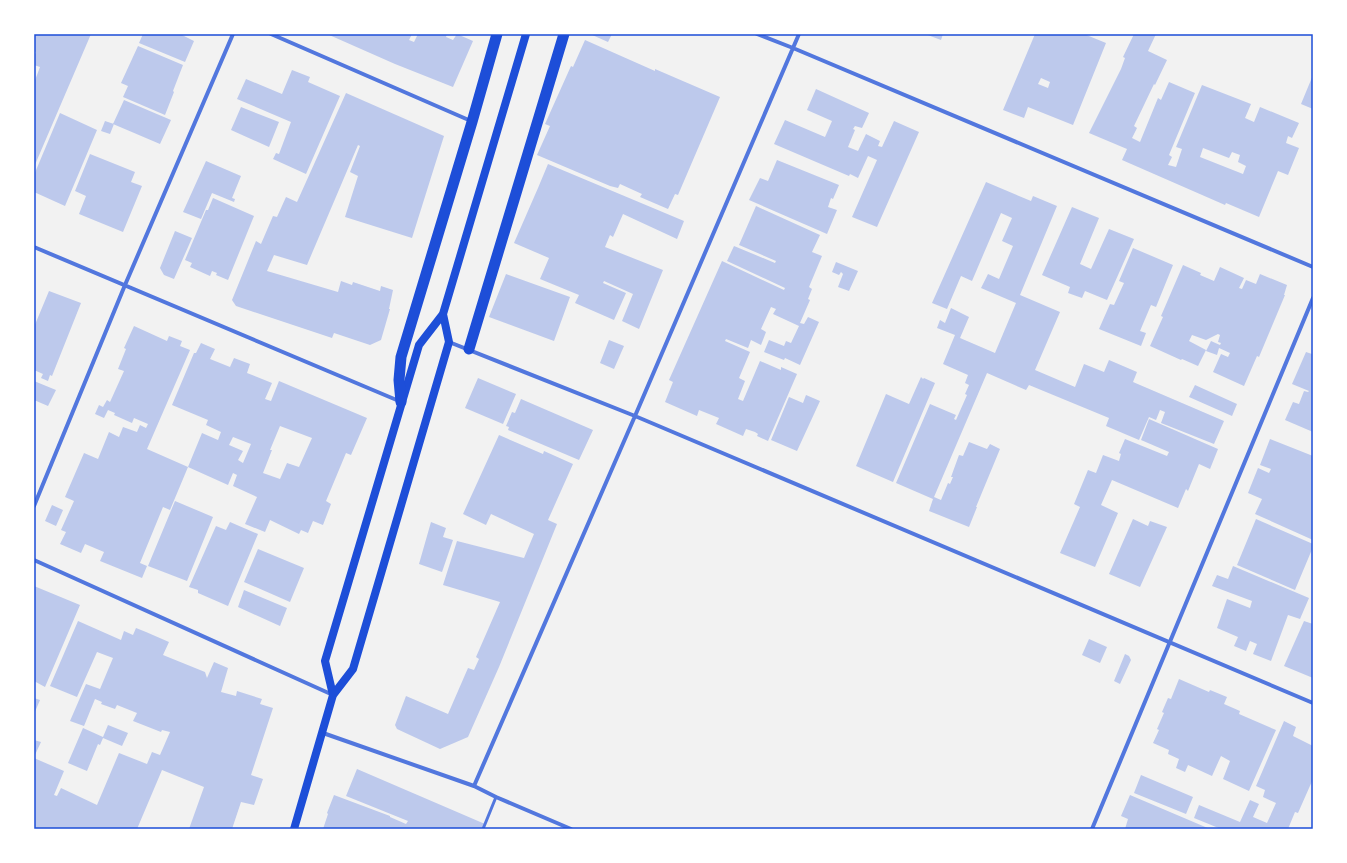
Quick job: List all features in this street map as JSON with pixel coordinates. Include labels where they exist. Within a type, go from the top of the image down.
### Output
[{"type":"highway","points":[[468,349],[564,34]]},
{"type":"highway","points":[[401,402],[399,380],[401,357],[472,122],[495,35]]},
{"type":"main road","points":[[333,695],[325,661],[418,345],[443,314],[526,34]]},
{"type":"main road","points":[[294,829],[333,695],[353,669],[449,342],[443,314]]},
{"type":"street","points":[[34,506],[125,285],[233,34]]},
{"type":"street","points":[[271,34],[472,122]]},
{"type":"street","points":[[756,34],[793,48],[1313,267]]},
{"type":"street","points":[[474,786],[635,416],[798,34]]},
{"type":"street","points":[[34,247],[401,402]]},
{"type":"street","points":[[1092,829],[1313,298]]},
{"type":"street","points":[[449,342],[635,416],[1170,641],[1313,703]]},
{"type":"street","points":[[34,560],[333,695]]},
{"type":"street","points":[[323,733],[474,786],[496,797],[572,829]]},
{"type":"lane","points":[[483,829],[496,797]]},
{"type":"building","points":[[34,34],[91,34],[34,167],[34,83],[40,67],[34,65],[34,57],[36,52],[34,51]]},
{"type":"building","points":[[143,34],[180,34],[194,41],[185,62],[139,43]]},
{"type":"building","points":[[327,34],[412,34],[409,40],[414,42],[418,34],[447,34],[446,37],[453,40],[457,34],[473,41],[453,87],[395,64]]},
{"type":"building","points":[[590,34],[612,34],[608,42]]},
{"type":"building","points":[[925,34],[943,34],[941,40]]},
{"type":"building","points":[[1035,34],[1084,34],[1106,43],[1073,125],[1028,107],[1024,118],[1003,110]],"holes":[[[1041,78],[1050,82],[1048,88],[1038,84]]]},
{"type":"building","points":[[1134,34],[1156,34],[1148,51],[1167,60],[1134,126],[1137,128],[1132,138],[1140,142],[1158,98],[1161,100],[1169,82],[1195,93],[1169,155],[1172,157],[1168,165],[1176,167],[1182,149],[1176,147],[1202,85],[1251,104],[1245,118],[1254,122],[1260,107],[1299,123],[1292,138],[1288,136],[1286,143],[1299,148],[1288,175],[1278,171],[1259,217],[1226,203],[1225,205],[1122,160],[1127,149],[1089,133],[1121,69],[1125,58],[1123,57]],"holes":[[[1203,148],[1229,158],[1232,152],[1240,155],[1238,162],[1246,166],[1243,174],[1200,157]]]},
{"type":"building","points":[[585,40],[655,71],[655,69],[720,97],[678,195],[675,194],[668,209],[640,197],[642,194],[620,184],[618,188],[610,186],[537,155],[550,126],[545,124],[571,66],[573,67]]},
{"type":"building","points":[[138,46],[183,65],[165,115],[123,97],[128,86],[121,83]]},
{"type":"building","points":[[292,70],[310,77],[308,82],[340,96],[306,174],[273,159],[276,153],[279,154],[291,122],[237,99],[246,79],[282,94]]},
{"type":"building","points":[[1313,75],[1313,109],[1301,104]]},
{"type":"building","points":[[816,89],[869,113],[862,128],[855,126],[853,129],[855,130],[848,147],[858,151],[866,134],[880,141],[878,146],[882,147],[894,121],[919,132],[877,227],[852,217],[877,160],[868,156],[858,178],[850,174],[849,176],[774,144],[785,120],[825,137],[832,121],[807,110]]},
{"type":"building","points":[[346,93],[444,136],[412,238],[345,217],[358,176],[350,172],[360,146],[358,145],[307,265],[274,255],[267,271],[338,292],[341,281],[352,285],[353,282],[380,291],[381,286],[393,290],[390,309],[381,340],[370,345],[334,333],[332,338],[236,306],[232,300],[256,241],[261,244],[273,216],[277,217],[286,197],[297,202]]},
{"type":"building","points":[[124,100],[171,120],[160,144],[113,124]]},
{"type":"building","points":[[241,107],[279,122],[269,147],[231,130]]},
{"type":"building","points":[[60,113],[97,130],[65,206],[34,192],[34,175]]},
{"type":"building","points":[[105,121],[114,124],[110,134],[101,131]]},
{"type":"building","points":[[90,154],[135,172],[131,182],[142,186],[123,232],[79,214],[86,196],[75,191]]},
{"type":"building","points":[[777,160],[839,185],[833,199],[831,198],[828,207],[837,210],[827,234],[749,200],[760,178],[768,181]]},
{"type":"building","points":[[206,161],[241,176],[232,198],[235,199],[234,202],[212,193],[201,219],[183,212]]},
{"type":"building","points":[[548,164],[684,221],[677,239],[623,214],[613,237],[610,235],[605,247],[663,270],[639,329],[622,321],[633,294],[604,281],[603,283],[626,293],[614,320],[575,303],[579,295],[540,279],[549,258],[514,243]]},
{"type":"building","points":[[986,182],[1031,201],[1033,196],[1057,206],[1020,295],[1060,312],[1035,370],[1075,387],[1084,364],[1104,372],[1109,360],[1137,372],[1133,382],[1224,421],[1214,444],[1161,423],[1165,412],[1160,410],[1156,420],[1149,417],[1139,440],[1106,426],[1109,418],[1029,385],[1026,390],[987,373],[934,497],[941,500],[948,483],[950,484],[953,477],[951,477],[959,455],[963,456],[969,442],[987,449],[990,444],[1000,449],[969,527],[929,511],[933,499],[896,483],[930,404],[956,415],[954,419],[956,420],[967,395],[965,394],[969,385],[965,383],[968,375],[943,364],[955,335],[937,328],[940,320],[945,323],[951,308],[969,317],[960,338],[995,353],[1016,303],[981,288],[988,274],[999,279],[1013,246],[1002,241],[1012,218],[1001,213],[972,281],[961,276],[947,309],[932,303]]},
{"type":"building","points":[[213,198],[254,216],[228,280],[216,275],[217,273],[212,271],[210,276],[190,267],[192,263],[185,260],[206,210],[208,210]]},
{"type":"building","points":[[756,206],[820,235],[812,252],[822,256],[809,287],[812,289],[808,299],[810,300],[800,323],[804,324],[808,317],[819,322],[800,365],[785,358],[784,360],[764,352],[769,340],[784,346],[786,341],[791,343],[799,326],[773,314],[776,309],[771,307],[761,329],[766,332],[761,345],[751,340],[748,348],[726,339],[725,341],[750,352],[739,378],[745,381],[738,399],[743,401],[760,361],[781,370],[781,367],[797,374],[768,441],[757,436],[758,434],[755,432],[746,429],[743,436],[716,424],[719,418],[699,410],[697,416],[665,402],[673,382],[669,380],[722,261],[784,290],[785,288],[727,261],[734,246],[775,263],[776,261],[739,245]]},
{"type":"building","points":[[1072,207],[1099,218],[1080,264],[1091,269],[1109,229],[1134,239],[1107,300],[1085,291],[1082,298],[1068,293],[1070,287],[1042,275]]},
{"type":"building","points":[[175,231],[192,238],[174,279],[164,275],[160,268]]},
{"type":"building","points":[[1133,248],[1173,265],[1156,307],[1151,305],[1140,331],[1146,333],[1141,346],[1099,329],[1110,304],[1114,305],[1124,283],[1119,281]]},
{"type":"building","points":[[836,262],[858,271],[849,291],[838,287],[843,274],[841,272],[839,275],[832,272]]},
{"type":"building","points":[[1183,265],[1214,281],[1220,267],[1244,278],[1239,288],[1242,289],[1246,280],[1256,284],[1260,274],[1287,285],[1285,295],[1259,357],[1257,356],[1244,386],[1213,372],[1221,354],[1228,357],[1230,353],[1219,348],[1217,355],[1206,351],[1211,341],[1220,345],[1221,343],[1218,342],[1220,335],[1218,334],[1206,340],[1192,335],[1189,341],[1206,350],[1198,366],[1150,346]]},
{"type":"building","points":[[506,274],[570,297],[554,341],[489,317]]},
{"type":"building","points":[[49,291],[81,303],[52,376],[50,375],[48,381],[41,378],[43,374],[34,370],[34,327]]},
{"type":"building","points":[[134,326],[167,341],[169,336],[182,341],[180,346],[190,350],[147,449],[188,467],[170,510],[163,507],[140,563],[147,566],[142,578],[100,561],[104,552],[85,544],[81,553],[60,544],[66,532],[61,530],[74,501],[65,497],[84,453],[98,459],[109,432],[119,437],[123,427],[137,432],[140,425],[146,428],[148,424],[134,418],[132,423],[114,415],[115,413],[108,410],[104,418],[95,414],[99,405],[103,407],[107,400],[110,402],[124,371],[118,369],[126,349],[124,348]]},
{"type":"building","points":[[609,340],[624,346],[614,369],[600,363]]},
{"type":"building","points":[[201,343],[215,349],[210,359],[230,367],[234,358],[250,364],[247,373],[272,383],[265,399],[271,401],[279,381],[367,418],[351,455],[346,453],[326,501],[331,504],[323,525],[313,521],[308,533],[301,530],[299,534],[270,520],[265,532],[245,524],[257,497],[233,486],[237,475],[233,473],[228,485],[188,467],[202,433],[218,440],[221,432],[206,425],[208,420],[172,405],[194,353],[196,353]],"holes":[[[280,426],[312,438],[299,467],[287,463],[280,479],[263,473],[272,450],[270,450]],[[233,437],[251,444],[243,463],[238,460],[243,451],[229,445]]]},
{"type":"building","points":[[1306,352],[1312,354],[1313,352],[1313,432],[1285,420],[1293,402],[1299,404],[1304,391],[1309,391],[1292,384]]},
{"type":"building","points":[[921,377],[935,383],[893,482],[856,466],[886,394],[909,404]]},
{"type":"building","points":[[478,378],[516,394],[503,424],[465,408]]},
{"type":"building","points":[[34,381],[56,390],[48,406],[34,400]]},
{"type":"building","points":[[1195,385],[1237,404],[1232,416],[1189,397]]},
{"type":"building","points":[[806,395],[820,401],[797,451],[771,440],[789,397],[803,403]]},
{"type":"building","points":[[521,399],[593,430],[579,460],[508,430],[509,427],[506,426],[512,412],[515,413]]},
{"type":"building","points":[[1149,419],[1218,449],[1210,469],[1199,464],[1188,491],[1186,489],[1178,508],[1112,480],[1101,505],[1118,513],[1095,567],[1060,553],[1080,507],[1074,504],[1088,470],[1096,473],[1103,455],[1119,461],[1121,454],[1119,453],[1125,439],[1167,456],[1169,452],[1141,440]]},
{"type":"building","points":[[499,435],[543,454],[544,451],[573,464],[548,520],[557,524],[499,667],[468,737],[440,749],[397,729],[395,725],[406,696],[448,714],[468,668],[474,670],[479,659],[476,657],[500,602],[443,585],[457,541],[524,558],[534,534],[491,514],[486,525],[463,514]]},
{"type":"building","points":[[1270,439],[1313,456],[1313,540],[1255,514],[1262,499],[1248,493],[1258,468],[1269,473],[1271,469],[1260,465]]},
{"type":"building","points":[[175,501],[213,517],[187,581],[148,566]]},
{"type":"building","points":[[52,505],[63,510],[56,526],[45,521]]},
{"type":"building","points":[[1133,519],[1148,526],[1150,521],[1167,527],[1140,587],[1109,574]]},
{"type":"building","points":[[1256,519],[1313,544],[1295,590],[1237,565]]},
{"type":"building","points":[[230,522],[258,534],[228,606],[198,593],[198,590],[189,587],[216,526],[226,530]]},
{"type":"building","points":[[431,522],[446,528],[443,537],[453,540],[442,572],[419,564]]},
{"type":"building","points":[[258,549],[304,568],[290,602],[244,582]]},
{"type":"building","points":[[1233,566],[1309,598],[1300,619],[1288,615],[1271,661],[1253,654],[1257,644],[1250,641],[1246,651],[1234,646],[1238,637],[1217,628],[1227,599],[1250,608],[1252,601],[1212,586],[1217,575],[1228,579]]},
{"type":"building","points":[[34,586],[80,605],[45,687],[34,681]]},
{"type":"building","points":[[244,590],[287,608],[280,626],[238,607]]},
{"type":"building","points":[[78,621],[121,640],[124,631],[133,635],[136,628],[169,642],[163,655],[205,672],[207,678],[214,662],[228,668],[221,692],[236,696],[237,691],[262,699],[260,704],[273,708],[251,775],[263,779],[254,805],[241,802],[232,829],[189,829],[204,787],[162,770],[137,829],[34,829],[34,758],[64,771],[54,795],[57,796],[61,788],[97,805],[119,753],[147,764],[152,752],[160,755],[170,732],[162,730],[161,732],[133,721],[137,713],[117,705],[115,709],[101,704],[102,702],[95,699],[84,726],[70,721],[86,684],[100,689],[113,658],[97,652],[77,697],[50,686]]},
{"type":"building","points":[[1304,621],[1313,624],[1313,678],[1284,666]]},
{"type":"building","points":[[1089,639],[1107,647],[1100,663],[1082,655]]},
{"type":"building","points":[[1125,654],[1129,656],[1131,660],[1120,684],[1114,681]]},
{"type":"building","points":[[1179,679],[1209,692],[1210,690],[1227,697],[1224,704],[1240,711],[1239,714],[1276,730],[1249,791],[1223,779],[1230,761],[1221,756],[1212,776],[1188,765],[1185,772],[1176,768],[1179,759],[1168,754],[1169,750],[1153,743],[1164,713],[1162,712],[1168,698],[1171,699]]},
{"type":"building","points":[[34,698],[40,700],[34,714]]},
{"type":"building","points":[[1284,721],[1296,727],[1293,736],[1313,746],[1313,779],[1298,813],[1295,812],[1288,829],[1221,829],[1194,818],[1199,805],[1240,822],[1250,800],[1259,804],[1253,817],[1267,823],[1276,803],[1263,797],[1265,790],[1256,786]]},
{"type":"building","points":[[108,725],[128,733],[122,746],[103,738],[100,745],[98,744],[87,771],[68,763],[83,728],[103,737]]},
{"type":"building","points":[[34,740],[41,742],[34,757]]},
{"type":"building","points":[[357,769],[485,824],[483,829],[323,829],[334,795],[390,816],[406,824],[408,821],[346,796]]},
{"type":"building","points":[[1141,775],[1193,797],[1186,814],[1134,793]]},
{"type":"building","points":[[1130,795],[1210,829],[1125,829],[1128,819],[1121,816]]}]
